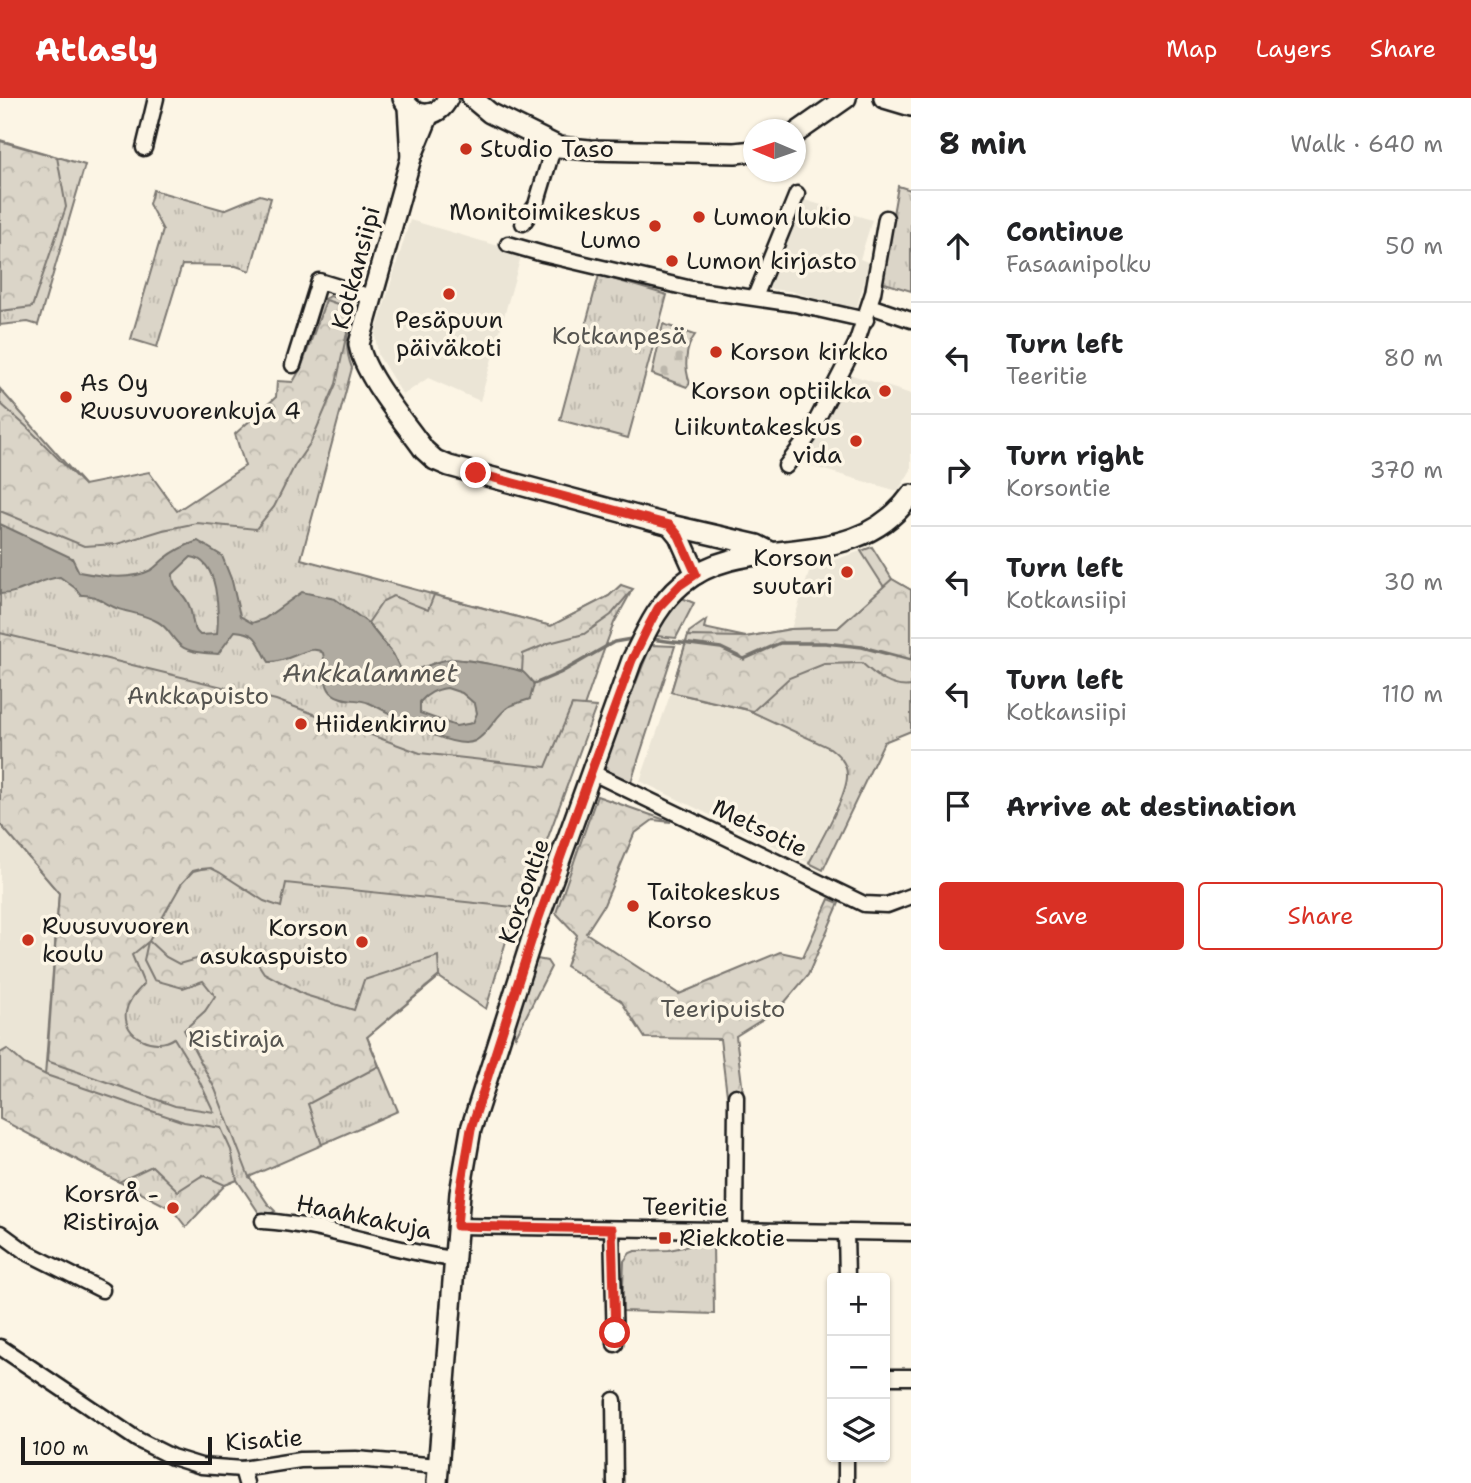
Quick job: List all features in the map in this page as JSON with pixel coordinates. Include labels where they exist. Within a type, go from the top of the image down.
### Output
[{"type":"main road","points":[[472,98],[490,113],[554,145],[590,150],[743,152]]},
{"type":"main road","points":[[806,126],[846,98]]},
{"type":"main road","points":[[884,98],[911,106]]},
{"type":"main road","points":[[405,102],[417,113],[440,107],[490,113]]},
{"type":"main road","name":"Kotkansiipi","points":[[405,102],[411,158]]},
{"type":"main road","name":"Kotkansiipi","points":[[440,107],[411,158],[361,335],[360,353],[424,450],[435,460],[670,525],[757,545],[773,553]]},
{"type":"main road","name":"Korsontie","points":[[438,1474],[460,1193],[471,1129],[537,923],[632,660],[658,608],[680,585],[704,569],[856,538],[896,512],[911,495]]},
{"type":"main road","points":[[670,525],[704,569]]},
{"type":"main road","points":[[695,531],[704,542],[704,569]]},
{"type":"street","points":[[144,148],[156,98]]},
{"type":"street","points":[[523,223],[536,205],[554,145]]},
{"type":"street","points":[[755,297],[797,194]]},
{"type":"street","points":[[786,466],[807,437],[856,344],[868,313],[886,218]]},
{"type":"street","points":[[508,244],[692,289],[911,320]]},
{"type":"street","points":[[293,365],[319,281],[372,297]]},
{"type":"street","name":"Metsotie","points":[[591,772],[864,904],[887,905],[911,896]]},
{"type":"street","points":[[735,1231],[736,1096]]},
{"type":"street","name":"Haahkakuja","points":[[264,1221],[289,1223],[377,1245],[454,1259]]},
{"type":"street","name":"Teeritie","points":[[457,1226],[911,1233]]},
{"type":"street","points":[[612,1229],[615,1344]]},
{"type":"street","points":[[846,1232],[848,1273]]},
{"type":"street","points":[[0,1233],[26,1252],[102,1290]]},
{"type":"street","name":"Kisatie","points":[[0,1347],[138,1440],[172,1457],[201,1466],[244,1476],[300,1460],[340,1459],[438,1474]]},
{"type":"street","points":[[890,1377],[911,1377]]},
{"type":"street","points":[[614,1400],[615,1483]]},
{"type":"street","points":[[846,1462],[846,1483]]},
{"type":"shaded area","points":[[801,199],[872,220],[860,259],[870,263],[856,310],[790,291],[769,289]]},
{"type":"shaded area","name":"Pesäpuun päiväkoti","points":[[410,220],[522,253],[480,401],[428,378],[403,395],[378,355],[375,335]]},
{"type":"shaded area","points":[[849,374],[911,394],[911,470],[898,491],[800,463]]},
{"type":"shaded area","points":[[861,551],[884,587],[838,628],[791,629],[812,563],[834,560]]},
{"type":"shaded area","points":[[671,692],[748,710],[830,748],[837,754],[846,766],[846,786],[809,863],[640,781]]},
{"type":"shaded area","name":"Ruusuvuoren koulu","points":[[0,824],[59,893],[40,1141],[0,1119]]},
{"type":"green space","points":[[0,140],[85,165],[38,325],[28,322],[0,325]]},
{"type":"green space","points":[[0,141],[57,157],[66,207],[32,307],[0,311]]},
{"type":"green space","points":[[898,186],[911,190],[911,291],[881,282]]},
{"type":"green space","points":[[153,190],[224,210],[260,195],[271,198],[250,271],[236,266],[182,265],[157,347],[131,339],[163,230],[149,204]]},
{"type":"green space","name":"Kotkanpesä","points":[[599,275],[667,295],[628,438],[560,420]]},
{"type":"green space","name":"Ankkapuisto","points":[[330,296],[350,302],[354,308],[347,345],[352,368],[301,559],[551,626],[609,596],[621,585],[630,594],[614,623],[527,870],[486,1009],[439,977],[367,1037],[398,1111],[249,1176],[275,1211],[265,1217],[259,1213],[237,1180],[225,1185],[186,1227],[172,1209],[40,1141],[59,893],[0,824],[0,389],[87,488],[134,536],[282,481],[299,378],[322,300]]},
{"type":"green space","points":[[326,300],[352,309],[336,384],[311,442],[295,465],[274,507],[256,529],[197,523],[117,544],[84,546],[0,511],[0,403],[84,485],[149,472],[177,511],[245,466],[235,434],[276,397],[277,381],[293,382],[301,368]]},
{"type":"green space","points":[[663,324],[695,335],[687,352],[686,365],[690,383],[687,387],[652,374]]},
{"type":"green space","points":[[872,547],[892,579],[911,590],[911,731],[884,742],[823,870],[809,863],[843,794],[847,771],[839,756],[830,748],[748,710],[671,692],[689,632],[706,620],[704,628],[746,637],[791,629],[838,628],[884,587],[861,551]]},
{"type":"green space","points":[[892,579],[911,590],[911,686],[890,683],[862,663],[824,664],[789,678],[753,711],[671,692],[688,636],[746,637],[791,629],[838,628]]},
{"type":"green space","points":[[621,585],[633,589],[611,615],[584,634],[549,643],[523,654],[522,672],[486,663],[458,660],[402,672],[393,654],[368,623],[383,601],[393,596],[428,610],[434,595],[551,626],[609,596]]},
{"type":"green space","points":[[682,598],[694,603],[676,638],[656,636],[661,623]]},
{"type":"green space","name":"Ristiraja","points":[[0,633],[276,700],[420,753],[546,767],[572,705],[596,707],[522,908],[286,883],[281,907],[264,901],[211,868],[193,871],[182,883],[149,941],[166,957],[179,964],[228,950],[251,953],[264,973],[305,995],[354,1010],[364,980],[438,956],[439,976],[367,1037],[379,1066],[308,1104],[322,1145],[249,1177],[215,1089],[184,1030],[205,1011],[215,996],[203,981],[183,988],[154,980],[144,960],[148,942],[132,955],[144,984],[129,1004],[126,1021],[135,1035],[150,1042],[167,1042],[174,1038],[196,1074],[214,1112],[175,1106],[47,1061],[59,893],[0,824]]},
{"type":"green space","points":[[651,645],[675,646],[631,782],[602,768]]},
{"type":"green space","name":"Teeripuisto","points":[[597,796],[671,822],[653,820],[634,834],[604,905],[586,933],[679,994],[780,952],[803,957],[829,899],[839,903],[808,975],[779,1009],[736,1036],[743,1092],[727,1095],[720,1039],[645,1038],[621,1001],[566,966],[577,935],[556,913]]},
{"type":"green space","points":[[537,959],[547,961],[551,967],[515,1038],[515,1019]]},
{"type":"green space","points":[[7,1049],[24,1064],[46,1075],[184,1122],[221,1128],[231,1150],[237,1180],[225,1185],[203,1175],[178,1191],[152,1166],[119,1182],[0,1119],[0,1053]]},
{"type":"green space","points":[[713,1243],[714,1314],[622,1311],[624,1261],[630,1253],[669,1250]]},
{"type":"water","name":"Ankkalammet","points":[[0,524],[72,558],[79,572],[105,576],[125,577],[143,573],[153,569],[176,551],[198,541],[222,556],[232,581],[240,616],[252,623],[264,619],[302,592],[335,599],[368,623],[393,654],[402,672],[457,659],[517,670],[524,673],[534,684],[530,699],[505,710],[480,738],[465,743],[452,741],[422,730],[369,703],[333,694],[327,686],[323,653],[318,650],[269,662],[253,636],[235,631],[218,654],[189,650],[178,643],[158,622],[116,608],[95,597],[81,595],[60,577],[16,592],[0,594]],"holes":[[[191,557],[200,560],[212,577],[217,601],[217,634],[200,635],[197,632],[188,603],[174,583],[173,574]],[[447,688],[462,693],[475,704],[477,713],[473,723],[456,726],[420,713],[420,702],[423,699],[432,692]]]},
{"type":"waterway","points":[[534,684],[560,673],[614,642],[637,638]]},
{"type":"waterway","points":[[651,639],[721,648],[744,659],[780,643],[825,643],[862,647],[911,660]]},
{"type":"place","name":"Studio Taso","points":[[466,149]]},
{"type":"place","name":"Lumon lukio","points":[[699,217]]},
{"type":"place","name":"Monitoimikeskus Lumo","points":[[655,226]]},
{"type":"place","name":"Lumon kirjasto","points":[[672,261]]},
{"type":"place","name":"Pesäpuun päiväkoti","points":[[449,294]]},
{"type":"place","name":"Korson kirkko","points":[[716,352]]},
{"type":"place","name":"Korson optiikka","points":[[885,391]]},
{"type":"place","name":"As Oy Ruusuvuorenkuja 4","points":[[66,397]]},
{"type":"place","name":"Liikuntakeskus vida","points":[[856,441]]},
{"type":"place","name":"Korson suutari","points":[[847,572]]},
{"type":"place","name":"Hiidenkirnu","points":[[301,724]]},
{"type":"place","name":"Taitokeskus Korso","points":[[633,906]]},
{"type":"place","name":"Ruusuvuoren koulu","points":[[28,940]]},
{"type":"place","name":"Korson asukaspuisto","points":[[362,942]]},
{"type":"place","name":"Korsrå - Ristiraja","points":[[173,1208]]},
{"type":"place","name":"Riekkotie","points":[[665,1238]]},
{"type":"route","points":[[476,473],[670,525],[679,536],[696,574],[680,585],[658,608],[632,660],[537,923],[471,1129],[460,1193],[457,1226],[612,1229],[615,1333]]}]
